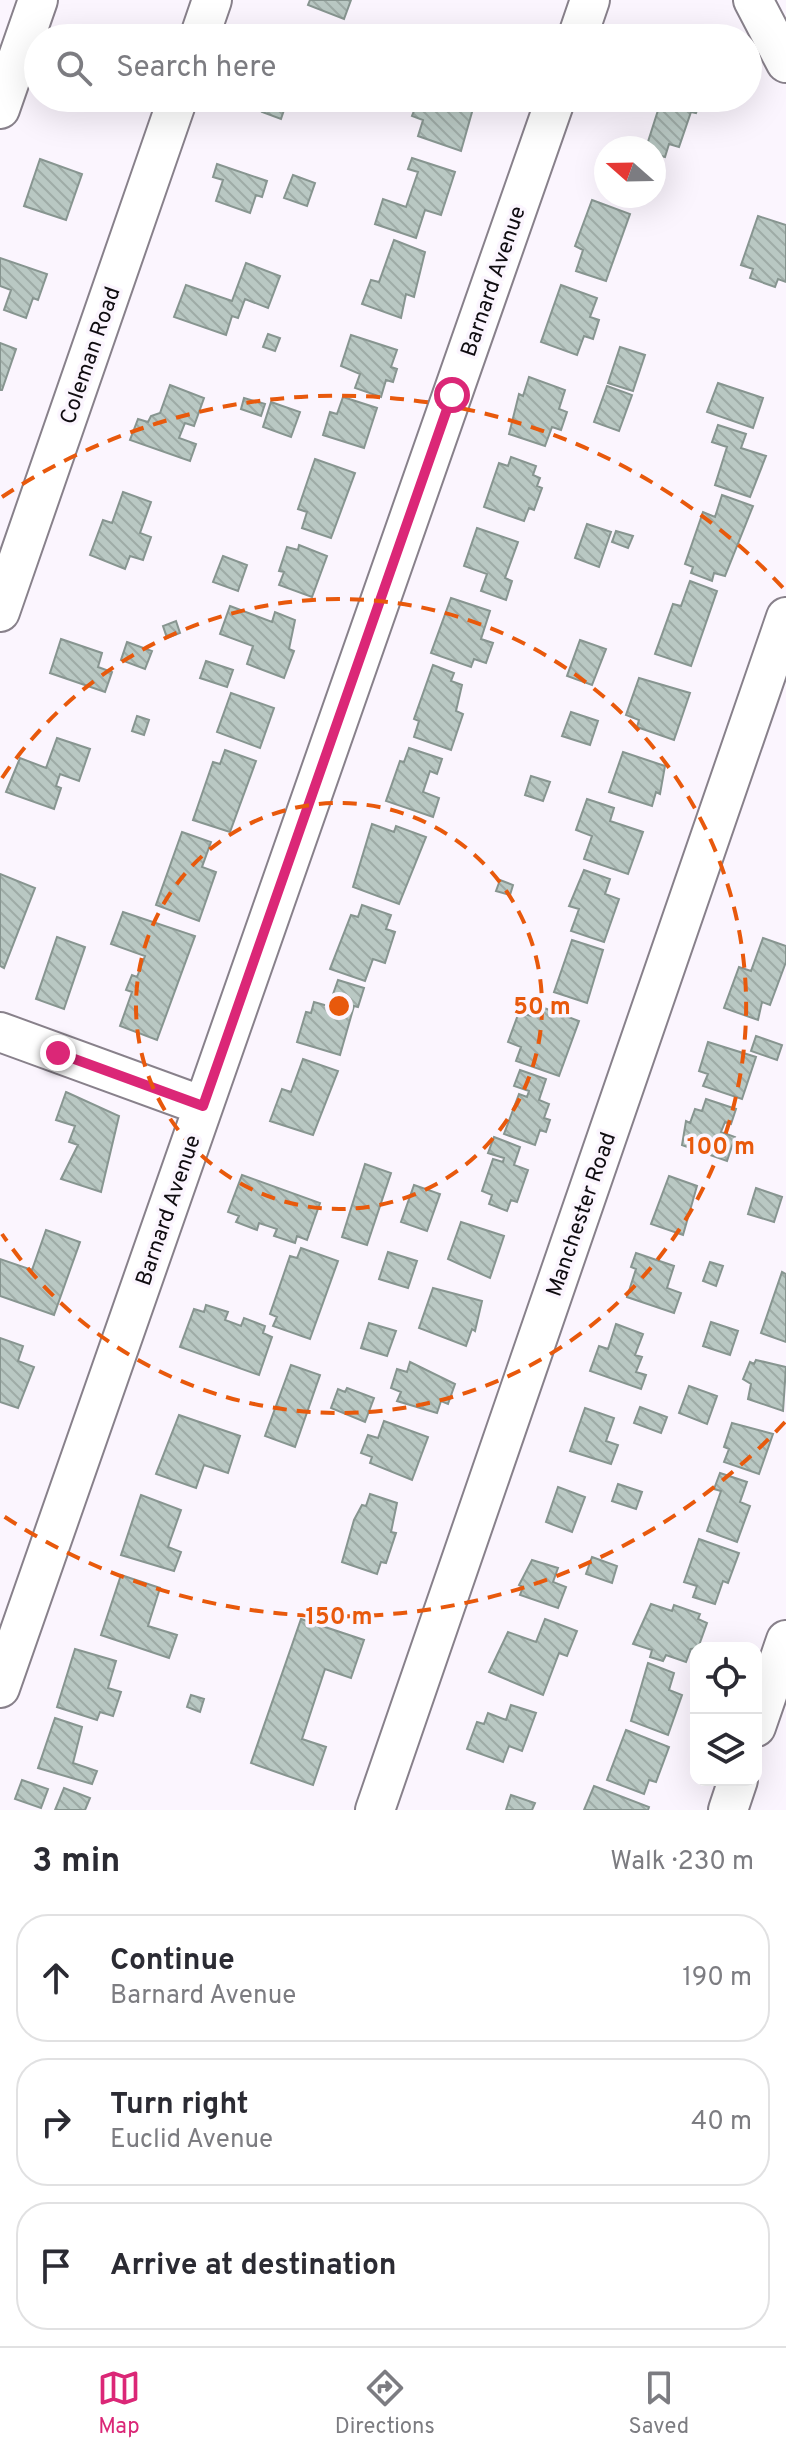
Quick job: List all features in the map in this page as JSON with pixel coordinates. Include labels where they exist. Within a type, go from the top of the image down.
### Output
[{"type":"street","points":[[30,24],[38,0]]},
{"type":"street","points":[[204,24],[212,0]]},
{"type":"street","points":[[582,24],[590,0]]},
{"type":"street","points":[[753,0],[783,46]]},
{"type":"street","points":[[0,109],[24,40]]},
{"type":"street","name":"Coleman Road","points":[[0,612],[173,112]]},
{"type":"street","name":"Barnard Avenue","points":[[0,1688],[551,112]]},
{"type":"street","name":"Manchester Road","points":[[375,1810],[786,617]]},
{"type":"street","points":[[0,1032],[203,1106]]},
{"type":"street","points":[[760,1714],[786,1640]]},
{"type":"street","points":[[728,1810],[736,1786]]},
{"type":"building","points":[[310,0],[351,0],[344,19],[308,5]]},
{"type":"building","points":[[262,112],[283,112],[281,119]]},
{"type":"building","points":[[414,112],[472,112],[461,151],[418,136],[423,120],[412,116]]},
{"type":"building","points":[[657,112],[691,112],[679,147],[669,144],[666,154],[666,136],[650,136]]},
{"type":"building","points":[[412,158],[455,172],[441,215],[425,210],[416,238],[375,224],[383,199],[406,207],[418,172],[408,169]]},
{"type":"building","points":[[40,159],[82,174],[66,220],[24,206]]},
{"type":"building","points":[[217,164],[267,181],[262,197],[256,195],[250,213],[216,201],[223,180],[213,177]]},
{"type":"building","points":[[293,175],[315,183],[307,206],[284,198]]},
{"type":"building","points":[[592,200],[594,208],[614,208],[630,214],[606,281],[576,271],[583,250],[575,246]]},
{"type":"building","points":[[758,216],[786,225],[786,282],[778,279],[775,287],[750,278],[753,269],[741,265]]},
{"type":"building","points":[[394,240],[425,252],[414,297],[406,294],[401,318],[362,304],[371,280],[379,282]]},
{"type":"building","points":[[0,258],[47,274],[38,300],[33,298],[26,318],[4,310],[11,290],[0,286]]},
{"type":"building","points":[[246,263],[280,276],[268,308],[245,299],[238,318],[232,316],[226,335],[174,317],[186,285],[232,301]]},
{"type":"building","points":[[561,285],[597,298],[590,317],[599,320],[593,339],[584,336],[577,355],[541,342]]},
{"type":"building","points":[[268,334],[280,338],[275,351],[263,347]]},
{"type":"building","points":[[351,335],[397,350],[391,367],[397,369],[393,382],[386,380],[381,397],[355,388],[360,374],[341,366]]},
{"type":"building","points":[[0,343],[16,349],[2,390],[0,390]]},
{"type":"building","points":[[620,347],[645,355],[633,391],[608,383]]},
{"type":"building","points":[[529,377],[565,390],[559,409],[567,412],[561,430],[552,427],[545,446],[509,434],[519,394],[523,396]]},
{"type":"building","points":[[718,383],[763,398],[753,428],[707,412]]},
{"type":"building","points":[[170,385],[204,398],[194,426],[185,423],[179,438],[196,444],[190,461],[130,440],[138,419],[148,422],[151,416],[160,413]]},
{"type":"building","points":[[607,386],[632,395],[619,431],[594,422]]},
{"type":"building","points":[[343,397],[377,408],[364,448],[323,435],[330,412],[337,414]]},
{"type":"building","points":[[244,398],[265,404],[261,416],[241,409]]},
{"type":"building","points":[[271,402],[300,412],[291,437],[263,427]]},
{"type":"building","points":[[718,425],[746,434],[741,448],[766,456],[750,497],[715,485],[727,447],[712,442]]},
{"type":"building","points":[[511,457],[536,466],[533,475],[540,478],[537,486],[542,488],[534,510],[529,508],[524,521],[484,507],[499,463],[508,466]]},
{"type":"building","points":[[315,459],[355,473],[331,538],[302,528],[307,512],[298,509]]},
{"type":"building","points":[[123,492],[151,502],[140,533],[151,537],[143,560],[130,556],[125,569],[90,555],[103,520],[112,523]]},
{"type":"building","points":[[722,495],[753,506],[725,576],[714,573],[712,581],[691,573],[693,567],[685,564],[703,512],[715,517]]},
{"type":"building","points":[[587,524],[611,532],[599,567],[575,558]]},
{"type":"building","points":[[477,528],[518,542],[505,578],[512,581],[506,600],[481,591],[487,574],[464,566]]},
{"type":"building","points":[[616,531],[633,536],[628,548],[612,542]]},
{"type":"building","points":[[299,545],[327,556],[312,597],[279,585],[284,572],[279,571],[287,547],[298,550]]},
{"type":"building","points":[[223,556],[247,565],[238,591],[213,582]]},
{"type":"building","points":[[690,581],[717,591],[691,666],[655,654],[673,604],[681,606]]},
{"type":"building","points":[[451,598],[490,611],[481,639],[493,643],[486,663],[474,659],[471,667],[431,653]]},
{"type":"building","points":[[230,606],[272,622],[275,612],[295,620],[289,649],[294,651],[284,678],[247,664],[253,646],[220,634]]},
{"type":"building","points":[[176,621],[180,633],[167,638],[163,626]]},
{"type":"building","points":[[61,639],[102,653],[98,667],[112,672],[105,692],[50,673]]},
{"type":"building","points":[[580,640],[606,649],[592,685],[567,676]]},
{"type":"building","points":[[127,642],[152,651],[145,669],[121,660]]},
{"type":"building","points":[[206,661],[233,670],[227,687],[200,678]]},
{"type":"building","points":[[433,665],[454,673],[451,681],[462,685],[456,711],[463,714],[451,750],[414,737],[419,721],[414,719]]},
{"type":"building","points":[[639,678],[690,693],[674,740],[637,727],[639,720],[626,715]]},
{"type":"building","points":[[231,693],[274,708],[260,748],[217,732]]},
{"type":"building","points":[[571,712],[598,721],[590,745],[562,736]]},
{"type":"building","points":[[137,716],[149,720],[144,735],[132,731]]},
{"type":"building","points":[[57,738],[90,749],[79,781],[60,774],[56,786],[61,788],[54,809],[6,792],[20,758],[46,768]]},
{"type":"building","points":[[409,748],[442,759],[437,774],[430,771],[423,792],[439,798],[433,817],[386,801],[400,761],[404,762]]},
{"type":"building","points":[[225,750],[256,761],[230,832],[193,820],[213,762],[220,764]]},
{"type":"building","points":[[623,752],[665,766],[660,794],[656,792],[652,806],[609,792]]},
{"type":"building","points":[[531,776],[550,782],[543,801],[525,795]]},
{"type":"building","points":[[587,799],[614,808],[610,821],[643,832],[628,874],[584,859],[592,836],[576,830]]},
{"type":"building","points":[[372,824],[394,832],[396,826],[426,837],[399,904],[353,887]]},
{"type":"building","points":[[182,832],[211,842],[202,867],[216,872],[199,921],[156,905]]},
{"type":"building","points":[[584,870],[610,879],[605,894],[619,899],[604,942],[571,931],[579,909],[569,906]]},
{"type":"building","points":[[0,874],[35,888],[4,968],[0,966]]},
{"type":"building","points":[[500,880],[513,885],[510,895],[496,891]]},
{"type":"building","points":[[362,905],[391,915],[386,929],[395,932],[385,963],[373,959],[365,981],[330,969],[351,915],[358,917]]},
{"type":"building","points":[[123,912],[195,936],[157,1040],[120,1026],[132,992],[126,990],[132,975],[137,977],[145,956],[111,944]]},
{"type":"building","points":[[57,937],[85,947],[64,1009],[36,999]]},
{"type":"building","points":[[763,938],[786,946],[786,962],[770,1005],[762,1002],[758,1020],[724,1008],[739,967],[751,971]]},
{"type":"building","points":[[572,940],[603,950],[587,1003],[554,992]]},
{"type":"building","points":[[338,980],[364,988],[358,1007],[354,1006],[340,1055],[297,1042],[306,1012],[311,1013],[314,1002],[335,1008],[336,1002],[331,1000]]},
{"type":"building","points":[[536,1005],[579,1021],[559,1076],[516,1061],[521,1047],[508,1042],[519,1012],[531,1016]]},
{"type":"building","points":[[756,1036],[782,1045],[777,1060],[751,1051]]},
{"type":"building","points":[[708,1042],[756,1057],[742,1099],[703,1086],[708,1074],[699,1071]]},
{"type":"building","points":[[303,1059],[338,1071],[313,1135],[270,1121],[282,1089],[291,1092]]},
{"type":"building","points":[[520,1070],[546,1079],[539,1100],[549,1104],[544,1118],[550,1120],[546,1132],[540,1130],[535,1145],[504,1134],[519,1094],[527,1097],[529,1091],[514,1086]]},
{"type":"building","points":[[66,1092],[119,1116],[101,1192],[61,1179],[78,1145],[69,1142],[75,1126],[56,1120]]},
{"type":"building","points":[[706,1099],[736,1109],[731,1124],[725,1122],[721,1132],[735,1137],[727,1161],[682,1145],[686,1121],[690,1123],[695,1109],[702,1111]]},
{"type":"building","points":[[494,1137],[520,1147],[514,1165],[528,1170],[517,1202],[511,1200],[507,1211],[489,1204],[492,1195],[482,1191],[493,1159],[503,1162],[504,1158],[488,1153]]},
{"type":"building","points":[[365,1164],[391,1173],[367,1245],[342,1237]]},
{"type":"building","points":[[242,1175],[320,1203],[307,1240],[297,1236],[295,1243],[274,1236],[277,1229],[259,1223],[257,1230],[236,1222],[239,1216],[228,1212]]},
{"type":"building","points":[[669,1176],[697,1186],[683,1235],[651,1224]]},
{"type":"building","points":[[414,1185],[440,1194],[427,1231],[401,1222]]},
{"type":"building","points":[[756,1188],[782,1197],[774,1222],[748,1214]]},
{"type":"building","points":[[461,1222],[504,1236],[490,1278],[448,1259]]},
{"type":"building","points":[[46,1230],[80,1242],[54,1315],[0,1296],[0,1259],[32,1270]]},
{"type":"building","points":[[301,1248],[338,1261],[310,1339],[273,1326],[277,1317],[270,1314],[290,1256],[297,1258]]},
{"type":"building","points":[[388,1252],[417,1261],[408,1288],[379,1279]]},
{"type":"building","points":[[636,1253],[674,1266],[667,1288],[681,1293],[674,1313],[627,1297],[636,1269],[631,1267]]},
{"type":"building","points":[[710,1262],[723,1266],[716,1286],[703,1281]]},
{"type":"building","points":[[782,1272],[786,1274],[786,1342],[761,1333]]},
{"type":"building","points":[[433,1288],[482,1301],[475,1331],[472,1329],[466,1346],[419,1328]]},
{"type":"building","points":[[206,1305],[228,1312],[225,1320],[241,1326],[244,1318],[265,1326],[263,1333],[272,1337],[259,1375],[180,1347],[194,1309],[204,1312]]},
{"type":"building","points":[[711,1322],[738,1331],[730,1355],[703,1346]]},
{"type":"building","points":[[369,1323],[396,1331],[387,1356],[361,1348]]},
{"type":"building","points":[[616,1324],[643,1334],[635,1355],[642,1357],[636,1372],[646,1375],[641,1389],[590,1371],[599,1346],[608,1349]]},
{"type":"building","points":[[0,1338],[23,1346],[18,1361],[34,1367],[18,1408],[0,1402]]},
{"type":"building","points":[[756,1360],[786,1367],[783,1411],[748,1399],[751,1384],[743,1379],[750,1362],[754,1364]]},
{"type":"building","points":[[410,1362],[455,1384],[448,1404],[441,1401],[437,1413],[397,1401],[401,1392],[391,1388],[397,1369],[407,1372]]},
{"type":"building","points":[[291,1365],[320,1375],[295,1447],[265,1436]]},
{"type":"building","points":[[689,1386],[717,1396],[707,1424],[679,1413]]},
{"type":"building","points":[[347,1388],[374,1398],[365,1422],[331,1408],[338,1389],[345,1392]]},
{"type":"building","points":[[640,1407],[667,1417],[661,1433],[634,1423]]},
{"type":"building","points":[[585,1408],[614,1418],[606,1441],[618,1445],[611,1464],[570,1451]]},
{"type":"building","points":[[179,1415],[240,1436],[228,1473],[204,1465],[196,1488],[156,1474]]},
{"type":"building","points":[[384,1421],[428,1437],[412,1480],[370,1463],[372,1457],[361,1453],[368,1435],[378,1438]]},
{"type":"building","points":[[732,1423],[773,1434],[759,1474],[724,1462],[729,1449],[724,1447]]},
{"type":"building","points":[[720,1473],[747,1482],[740,1502],[750,1506],[737,1542],[707,1531],[721,1491],[714,1489]]},
{"type":"building","points":[[618,1484],[642,1492],[636,1509],[612,1501]]},
{"type":"building","points":[[558,1487],[585,1497],[572,1532],[546,1522]]},
{"type":"building","points":[[370,1494],[397,1503],[391,1532],[396,1533],[386,1563],[381,1562],[377,1574],[342,1562],[354,1520],[362,1505],[366,1506]]},
{"type":"building","points":[[141,1495],[181,1510],[168,1547],[181,1552],[174,1571],[121,1555]]},
{"type":"building","points":[[699,1539],[739,1553],[728,1583],[723,1581],[715,1604],[693,1597],[697,1586],[684,1582]]},
{"type":"building","points":[[592,1557],[617,1566],[612,1583],[586,1574]]},
{"type":"building","points":[[532,1560],[558,1568],[553,1582],[566,1587],[558,1608],[520,1595],[523,1587],[519,1585]]},
{"type":"building","points":[[121,1575],[160,1588],[148,1626],[177,1635],[169,1658],[101,1635]]},
{"type":"building","points":[[651,1604],[672,1611],[674,1605],[700,1614],[698,1619],[707,1623],[700,1642],[690,1642],[686,1662],[666,1655],[663,1661],[650,1657],[652,1650],[633,1644]]},
{"type":"building","points":[[301,1619],[364,1640],[351,1678],[325,1669],[302,1739],[326,1747],[313,1785],[251,1763]]},
{"type":"building","points":[[545,1619],[577,1631],[567,1656],[559,1653],[543,1695],[489,1672],[508,1632],[536,1642]]},
{"type":"building","points":[[75,1649],[116,1661],[108,1688],[121,1692],[113,1716],[100,1712],[97,1720],[57,1707]]},
{"type":"building","points":[[648,1663],[674,1673],[669,1690],[682,1695],[668,1735],[631,1721]]},
{"type":"building","points":[[191,1695],[204,1699],[200,1712],[187,1707]]},
{"type":"building","points":[[511,1705],[536,1713],[522,1751],[509,1746],[503,1762],[467,1749],[477,1722],[484,1724],[488,1713],[506,1720]]},
{"type":"building","points":[[55,1718],[82,1727],[73,1763],[97,1771],[92,1784],[38,1768]]},
{"type":"building","points":[[626,1730],[669,1747],[656,1782],[649,1780],[644,1794],[607,1780]]},
{"type":"building","points":[[22,1780],[48,1789],[41,1808],[15,1799]]},
{"type":"building","points":[[594,1786],[649,1807],[648,1810],[584,1810]]},
{"type":"building","points":[[64,1788],[90,1798],[85,1810],[55,1810]]},
{"type":"building","points":[[511,1795],[535,1803],[532,1810],[506,1810]]},
{"type":"route","points":[[58,1053],[203,1106],[452,395]]}]
